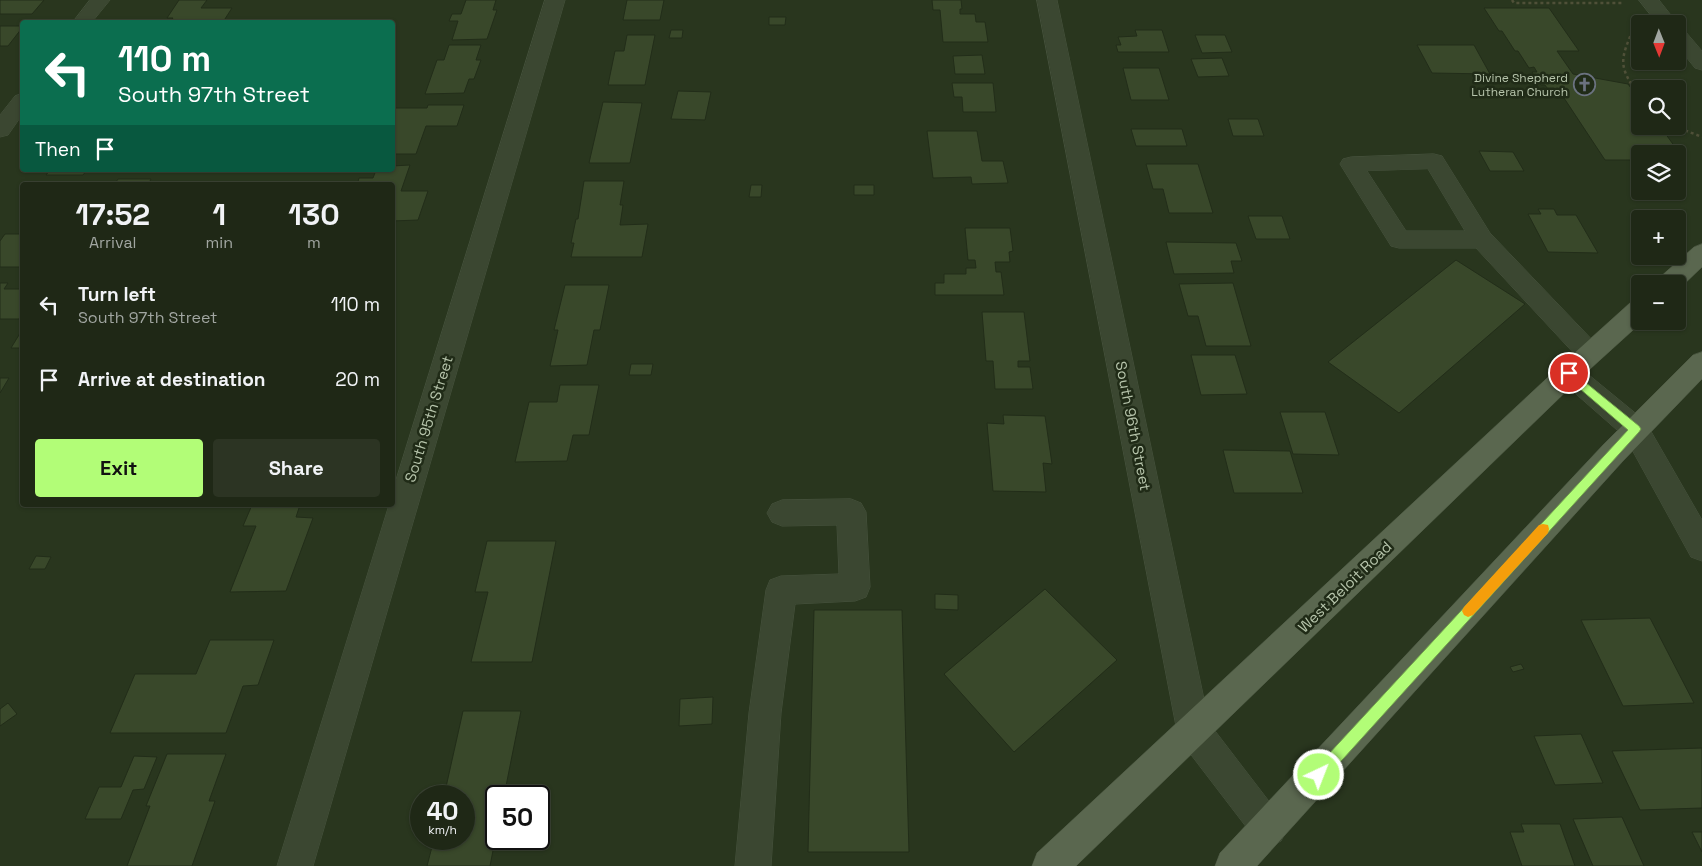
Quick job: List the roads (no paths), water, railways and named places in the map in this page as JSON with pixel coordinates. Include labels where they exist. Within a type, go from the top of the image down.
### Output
[{"type":"main road","points":[[1678,275],[1702,254]]},
{"type":"main road","name":"West Beloit Road","points":[[1050,866],[1569,373],[1631,317]]},
{"type":"main road","points":[[1233,866],[1635,429],[1702,362]]},
{"type":"street","points":[[84,20],[100,0]]},
{"type":"street","name":"South 95th Street","points":[[295,866],[555,0]]},
{"type":"street","name":"South 96th Street","points":[[1048,0],[1194,731],[1269,829]]},
{"type":"street","points":[[1639,1],[1657,15]]},
{"type":"street","points":[[1686,45],[1702,64]]},
{"type":"street","points":[[0,130],[20,104]]},
{"type":"street","points":[[1482,238],[1399,240],[1351,164],[1434,161],[1482,238],[1590,354]]},
{"type":"street","points":[[1569,373],[1635,429],[1702,548]]},
{"type":"street","points":[[753,866],[765,713],[781,590],[855,587],[851,512],[782,513]]},
{"type":"place","name":"Divine Shepherd Lutheran Church","points":[[1584,85]]}]
